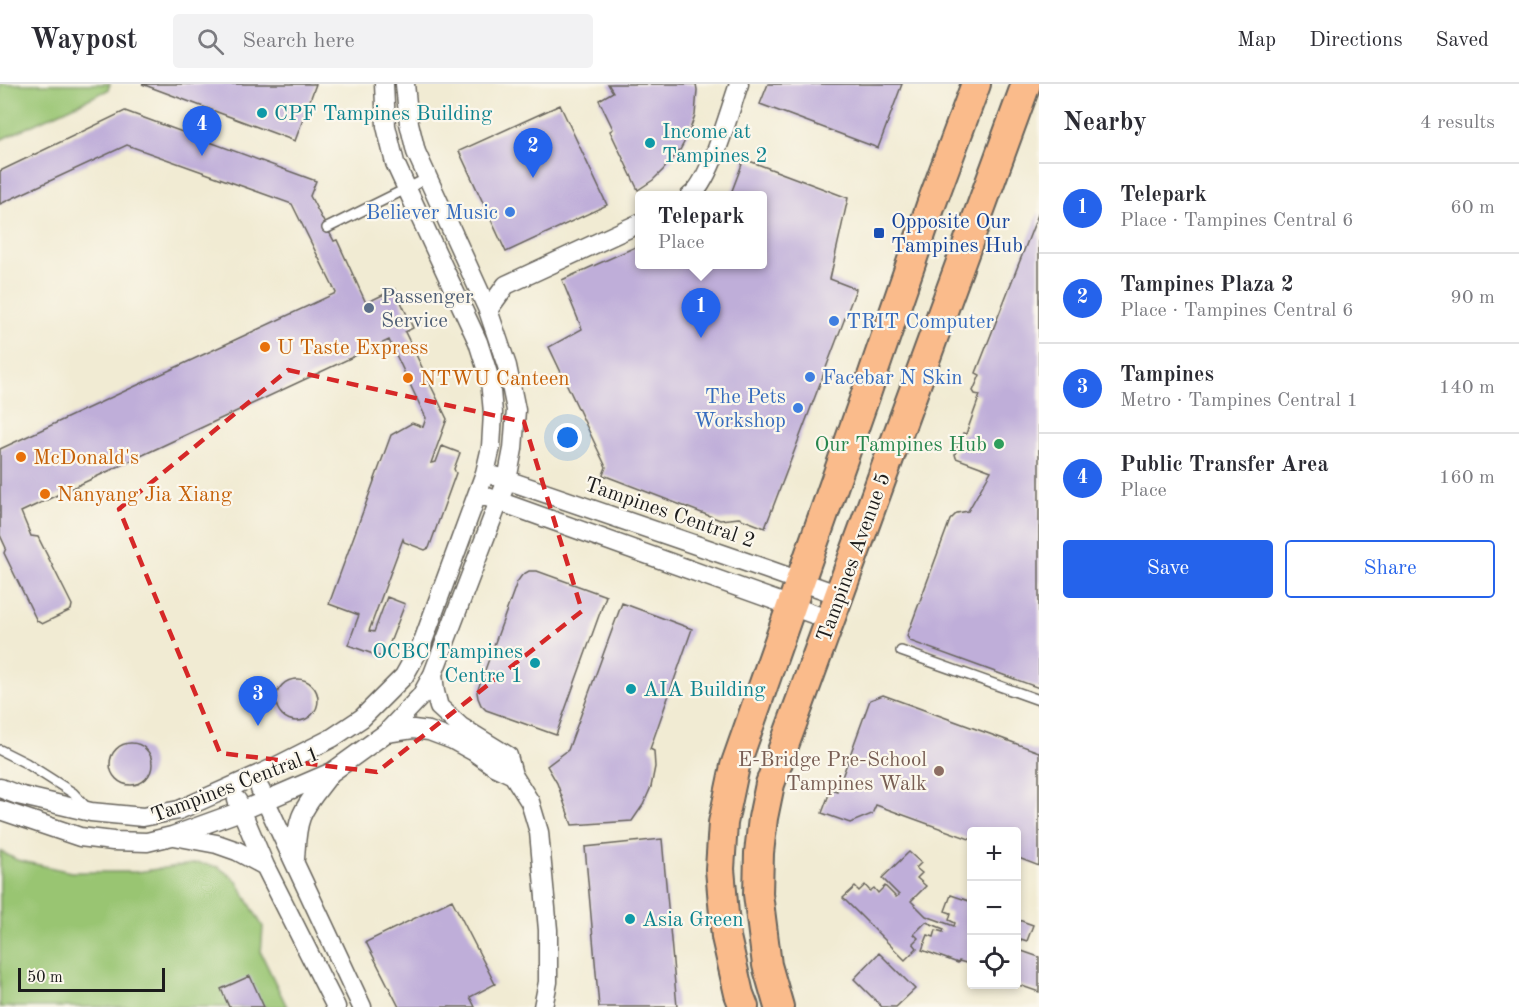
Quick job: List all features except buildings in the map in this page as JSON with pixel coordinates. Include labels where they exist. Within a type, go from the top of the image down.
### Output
[{"type":"main road","name":"Tampines Avenue 5","points":[[744,1007],[726,937],[720,869],[723,823],[735,766],[931,205],[976,84]]},
{"type":"main road","name":"Tampines Avenue 5","points":[[779,1007],[767,965],[758,894],[759,854],[770,784],[1026,84]]},
{"type":"street","name":"Tampines Central 1","points":[[0,788],[18,795],[91,812],[143,818],[179,810],[332,738],[362,718],[404,676],[423,644],[485,472],[491,447],[493,413],[490,380],[478,342],[395,163],[386,126],[384,84]]},
{"type":"street","name":"Tampines Central 1","points":[[0,810],[80,837],[147,842],[172,836],[241,811],[332,772],[386,733],[421,696],[433,674],[507,480],[513,449],[516,410],[507,366],[488,310],[416,152],[409,123],[405,84]]},
{"type":"street","points":[[698,191],[711,166],[739,84]]},
{"type":"street","points":[[488,310],[506,285],[635,224]]},
{"type":"street","name":"Tampines Central 2","points":[[485,472],[835,608]]},
{"type":"street","name":"Tampines Central 2","points":[[477,494],[835,608]]},
{"type":"street","points":[[433,674],[439,707],[461,727],[508,756],[513,775],[530,802],[539,832],[548,930],[548,982],[543,1007]]},
{"type":"street","points":[[386,733],[413,729],[429,731],[453,740],[513,775]]},
{"type":"street","points":[[294,860],[301,817],[332,772]]},
{"type":"street","points":[[255,776],[362,1007]]},
{"type":"street","points":[[231,787],[265,866],[336,1007]]},
{"type":"street","points":[[172,836],[217,844],[237,851],[265,866]]},
{"type":"lane","points":[[327,228],[428,178]]},
{"type":"lane","points":[[424,226],[445,216]]},
{"type":"lane","points":[[901,651],[1039,700]]},
{"type":"lane","points":[[0,750],[26,763],[74,793],[91,812]]},
{"type":"highlighted area","points":[[288,370],[524,422],[582,611],[377,772],[220,753],[119,509]]},
{"type":"green space","points":[[0,84],[110,84],[108,90],[0,140]]},
{"type":"green space","points":[[0,851],[17,860],[71,872],[137,872],[199,863],[218,867],[236,880],[263,927],[261,953],[287,1007],[0,1007]]},
{"type":"place","name":"CPF Tampines Building","points":[[262,113]]},
{"type":"place","name":"Income at Tampines 2","points":[[650,143]]},
{"type":"place","name":"Public Transfer Area","points":[[202,156]]},
{"type":"place","name":"Tampines Plaza 2","points":[[533,178]]},
{"type":"place","name":"Believer Music","points":[[510,212]]},
{"type":"place","name":"Opposite Our Tampines Hub","points":[[879,233]]},
{"type":"place","name":"Passenger Service","points":[[369,308]]},
{"type":"place","name":"TRIT Computer","points":[[834,321]]},
{"type":"place","name":"Telepark","points":[[701,338]]},
{"type":"place","name":"U Taste Express","points":[[265,347]]},
{"type":"place","name":"Facebar N Skin","points":[[810,377]]},
{"type":"place","name":"NTWU Canteen","points":[[408,378]]},
{"type":"place","name":"The Pets Workshop","points":[[798,408]]},
{"type":"place","name":"Our Tampines Hub","points":[[999,444]]},
{"type":"place","name":"McDonald's","points":[[21,457]]},
{"type":"place","name":"Nanyang Jia Xiang","points":[[45,494]]},
{"type":"place","name":"OCBC Tampines Centre 1","points":[[535,663]]},
{"type":"place","name":"AIA Building","points":[[631,689]]},
{"type":"place","name":"Tampines","points":[[258,726]]},
{"type":"place","name":"E-Bridge Pre-School Tampines Walk","points":[[939,771]]},
{"type":"place","name":"Asia Green","points":[[630,919]]}]
